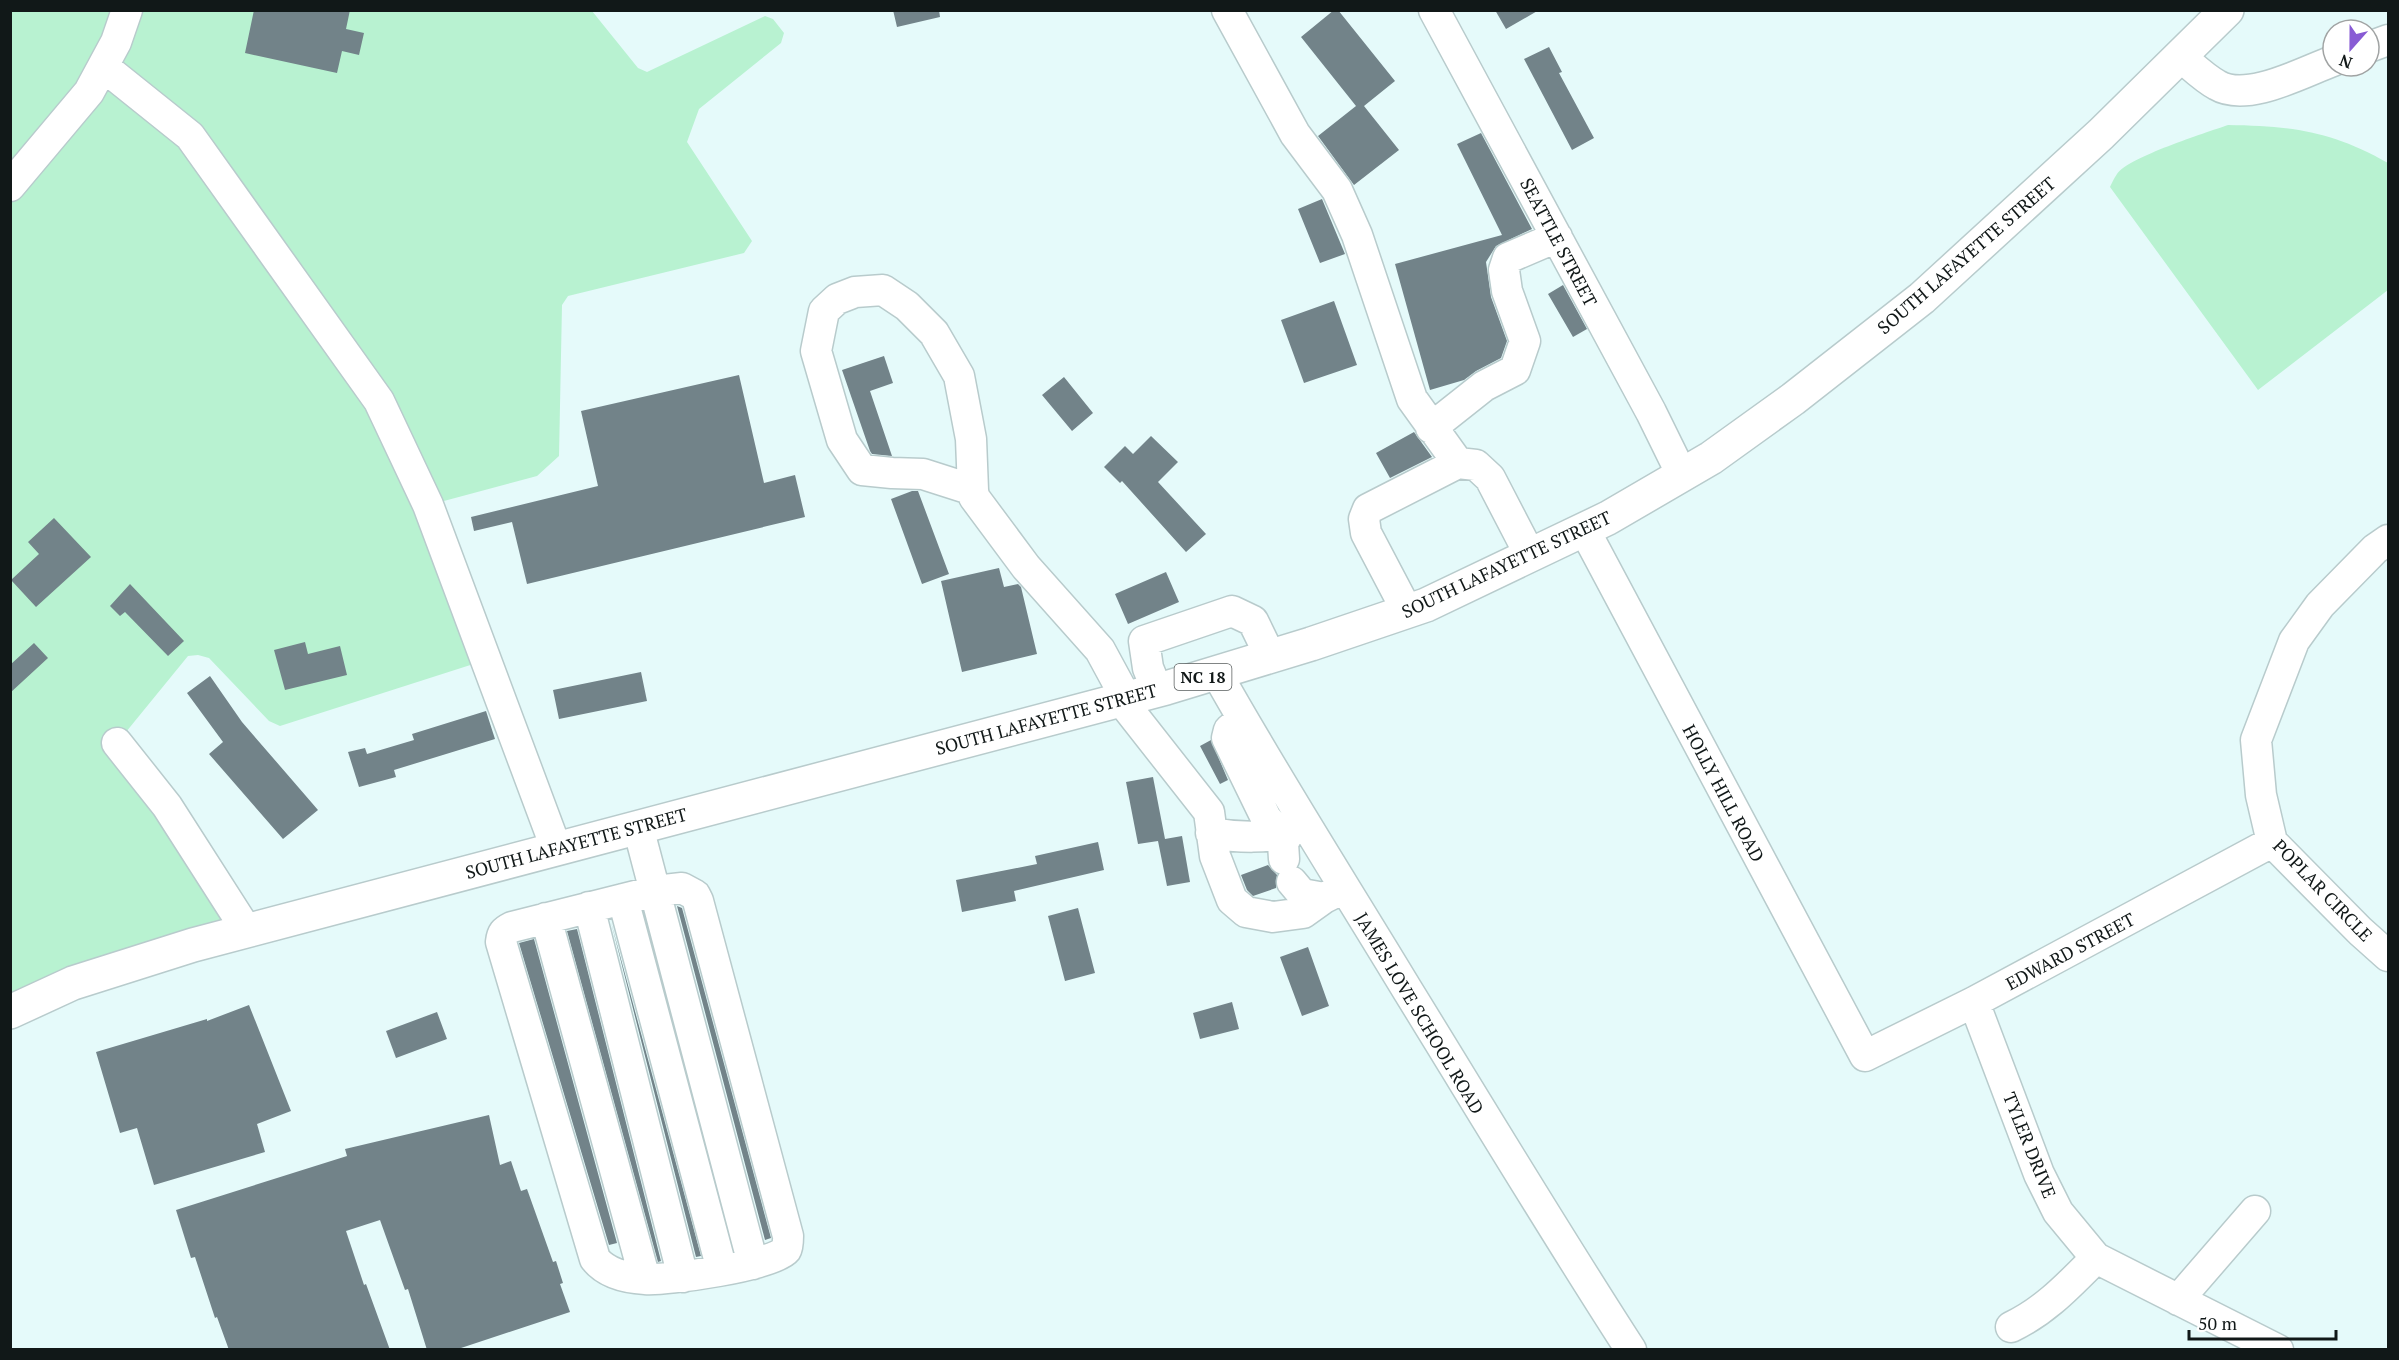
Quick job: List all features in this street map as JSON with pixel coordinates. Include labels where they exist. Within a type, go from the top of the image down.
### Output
[{"type":"main road","name":"SOUTH LAFAYETTE STREET","points":[[10,1012],[73,983],[247,931],[1134,696],[1270,656],[1426,605],[1584,529],[1682,475],[1711,458],[1793,399],[1923,298],[2101,134],[2227,10]]},
{"type":"street","points":[[10,186],[89,92],[116,42],[127,10]]},
{"type":"street","points":[[1227,10],[1295,134],[1337,190],[1357,235],[1412,399],[1458,463]]},
{"type":"street","name":"SEATTLE STREET","points":[[1434,10],[1682,475]]},
{"type":"street","points":[[2181,56],[2218,86],[2236,91],[2253,91],[2321,66]]},
{"type":"street","points":[[104,66],[190,136],[379,401],[428,505],[556,848]]},
{"type":"street","points":[[1431,428],[1484,386],[1515,370],[1525,341],[1507,291],[1504,270],[1508,258],[1557,237]]},
{"type":"street","points":[[973,490],[922,474],[862,470],[842,440],[816,351],[824,311],[837,299],[855,292],[883,290],[907,306],[934,333],[959,376],[971,439],[974,497],[1026,567],[1100,650],[1134,696],[1206,807],[1209,812],[1215,856],[1232,900],[1246,912],[1273,917],[1303,913],[1334,893]]},
{"type":"street","points":[[1407,611],[1366,533],[1364,519],[1368,509],[1458,463],[1476,465],[1490,478],[1530,555]]},
{"type":"street","name":"HOLLY HILL ROAD","points":[[1584,529],[1865,1056]]},
{"type":"street","name":"POPLAR CIRCLE","points":[[2388,540],[2374,549],[2320,605],[2294,641],[2256,740],[2261,795],[2272,842],[2388,956]]},
{"type":"street","points":[[1134,696],[1148,668],[1144,641],[1232,611],[1253,621],[1270,656]]},
{"type":"street","name":"JAMES LOVE SCHOOL ROAD","points":[[1216,672],[1242,719],[1292,849],[1334,893],[1463,1084],[1630,1350]]},
{"type":"street","points":[[117,743],[166,806],[247,931]]},
{"type":"street","points":[[638,826],[753,1264]]},
{"type":"street","points":[[1211,833],[1242,836],[1292,849],[1302,894],[1334,893]]},
{"type":"street","name":"EDWARD STREET","points":[[1865,1056],[1974,1002],[2272,842]]},
{"type":"street","points":[[682,888],[695,895],[698,901],[788,1236],[786,1250],[753,1264],[683,1277],[645,1279],[609,1271],[595,1259],[501,942],[501,935],[507,929],[655,891],[682,888]]},
{"type":"street","points":[[623,899],[722,1269]]},
{"type":"street","points":[[589,907],[683,1277]]},
{"type":"street","points":[[546,918],[645,1279]]},
{"type":"street","name":"TYLER DRIVE","points":[[1974,1002],[2039,1174],[2058,1212],[2096,1258],[2278,1350]]},
{"type":"street","points":[[2178,1300],[2255,1211]]},
{"type":"street","points":[[2011,1327],[2047,1306],[2096,1258]]},
{"type":"green space","points":[[10,11],[592,11],[638,68],[647,72],[765,16],[773,19],[784,33],[781,43],[699,109],[687,142],[752,241],[744,253],[568,296],[562,305],[559,456],[537,476],[429,505],[486,660],[280,726],[269,721],[209,658],[198,655],[188,656],[117,743],[246,931],[10,1012]]},
{"type":"green space","points":[[2228,125],[2311,132],[2368,152],[2388,163],[2388,290],[2258,390],[2110,187],[2117,174],[2136,160]]},
{"type":"building","points":[[254,10],[350,10],[346,29],[364,33],[359,55],[342,51],[337,73],[245,53]]},
{"type":"building","points":[[893,10],[939,10],[940,17],[897,27]]},
{"type":"building","points":[[1334,10],[1338,10],[1395,81],[1364,106],[1399,150],[1354,185],[1318,136],[1356,106],[1301,37]]},
{"type":"building","points":[[1495,10],[1539,10],[1506,29]]},
{"type":"building","points":[[1549,47],[1562,72],[1559,73],[1594,138],[1572,150],[1524,59]]},
{"type":"building","points":[[1481,133],[1532,229],[1496,246],[1486,262],[1491,297],[1507,341],[1501,358],[1464,380],[1430,390],[1395,264],[1502,235],[1457,144]]},
{"type":"building","points":[[1322,199],[1345,254],[1320,263],[1298,209]]},
{"type":"building","points":[[1563,285],[1587,329],[1573,337],[1548,294]]},
{"type":"building","points":[[1334,301],[1357,365],[1304,383],[1281,320]]},
{"type":"building","points":[[884,356],[893,383],[870,391],[892,456],[872,454],[870,451],[842,370]]},
{"type":"building","points":[[739,375],[764,483],[795,475],[805,517],[527,584],[512,522],[474,531],[471,517],[598,486],[581,411]]},
{"type":"building","points":[[1064,377],[1093,413],[1072,431],[1042,395]]},
{"type":"building","points":[[1414,432],[1432,457],[1390,478],[1376,453]]},
{"type":"building","points":[[1151,436],[1178,462],[1158,482],[1206,534],[1186,552],[1122,481],[1120,483],[1104,467],[1125,446],[1133,454]]},
{"type":"building","points":[[918,491],[949,574],[922,584],[891,499]]},
{"type":"building","points":[[54,518],[91,557],[36,607],[11,580],[39,554],[28,542]]},
{"type":"building","points":[[999,568],[1004,587],[1018,584],[1021,587],[1037,654],[962,672],[941,581]]},
{"type":"building","points":[[1166,572],[1179,602],[1128,624],[1115,594]]},
{"type":"building","points":[[130,584],[184,641],[168,656],[125,612],[120,616],[110,606]]},
{"type":"building","points":[[305,642],[308,654],[340,646],[347,675],[285,690],[274,650]]},
{"type":"building","points":[[34,643],[48,658],[10,693],[10,665]]},
{"type":"building","points":[[641,672],[647,701],[559,719],[553,690]]},
{"type":"building","points":[[210,676],[242,722],[318,810],[283,839],[209,754],[223,742],[187,693]]},
{"type":"building","points":[[486,711],[495,739],[394,770],[396,777],[359,787],[348,752],[365,748],[367,754],[414,740],[412,734]]},
{"type":"building","points":[[1211,740],[1228,780],[1220,784],[1200,746]]},
{"type":"building","points":[[1153,777],[1165,839],[1182,836],[1190,882],[1167,886],[1158,841],[1138,844],[1126,782]]},
{"type":"building","points":[[1098,842],[1104,870],[1014,891],[1016,901],[962,912],[956,880],[1037,864],[1035,856]]},
{"type":"building","points":[[1268,865],[1277,875],[1276,888],[1253,896],[1247,890],[1241,875]]},
{"type":"building","points":[[677,906],[682,908],[771,1238],[765,1240]]},
{"type":"building","points":[[1078,908],[1095,973],[1065,981],[1048,916]]},
{"type":"building","points":[[611,922],[701,1256],[696,1257]]},
{"type":"building","points":[[577,929],[661,1261],[658,1262],[567,931]]},
{"type":"building","points":[[534,939],[617,1243],[609,1245],[519,943]]},
{"type":"building","points":[[1308,947],[1329,1006],[1302,1016],[1280,957]]},
{"type":"building","points":[[1232,1002],[1239,1029],[1200,1039],[1193,1013]]},
{"type":"building","points":[[249,1005],[291,1111],[257,1124],[265,1152],[154,1185],[137,1128],[120,1133],[96,1052],[207,1019],[207,1021]]},
{"type":"building","points":[[437,1012],[447,1039],[396,1058],[386,1031]]},
{"type":"building","points":[[489,1115],[500,1165],[511,1161],[521,1191],[527,1189],[553,1262],[556,1261],[563,1283],[560,1284],[570,1312],[455,1350],[427,1350],[408,1289],[405,1290],[380,1220],[346,1231],[364,1285],[366,1284],[390,1350],[229,1350],[217,1317],[215,1318],[195,1257],[191,1258],[176,1210],[347,1156],[345,1149]]}]
